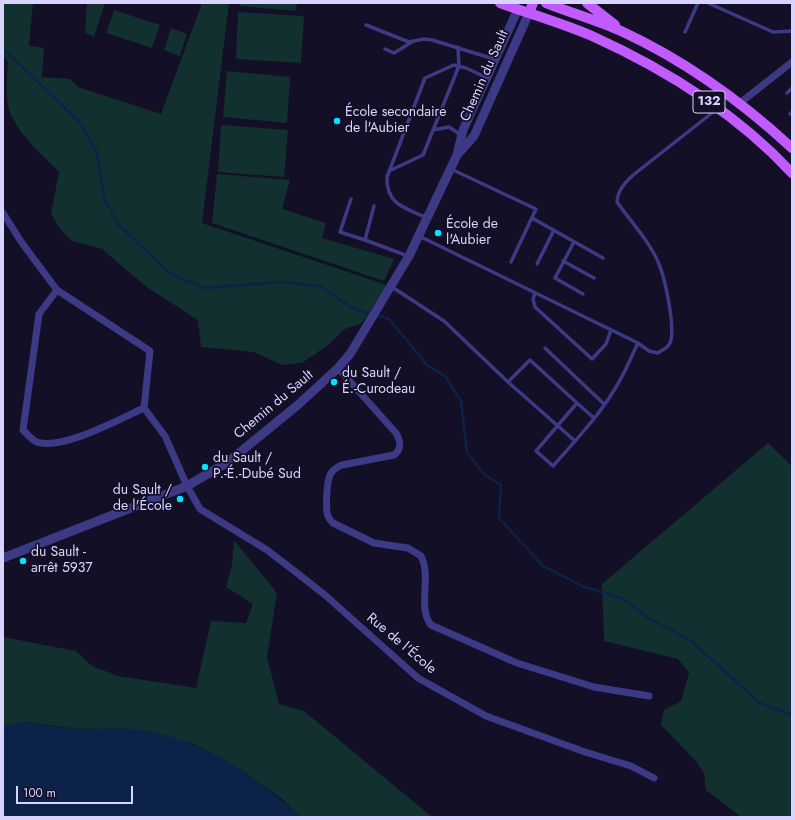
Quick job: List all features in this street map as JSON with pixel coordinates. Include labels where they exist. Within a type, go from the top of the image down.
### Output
[{"type":"main road","name":"132","points":[[500,3],[519,6],[529,13],[597,39],[689,88],[718,108],[755,137],[792,173]]},
{"type":"main road","name":"Chemin du Sault","points":[[529,13],[533,3]]},
{"type":"main road","name":"132","points":[[546,3],[622,32],[700,75],[740,103],[792,148]]},
{"type":"main road","points":[[587,3],[622,32]]},
{"type":"street","name":"Chemin du Sault","points":[[3,558],[187,486],[228,462],[299,404],[338,368],[350,354],[377,310],[419,236],[457,156],[461,135],[485,77],[519,6]]},
{"type":"street","name":"Chemin du Sault","points":[[457,156],[474,136],[529,13]]},
{"type":"street","points":[[740,103],[792,62]]},
{"type":"street","points":[[3,213],[22,243],[57,290],[150,351],[144,408],[95,430],[54,444],[36,442],[23,430],[39,314],[57,290]]},
{"type":"street","points":[[338,368],[396,433],[400,445],[398,452],[394,455],[342,465],[335,468],[330,474],[328,481],[327,514],[329,520],[374,543],[408,548],[422,556],[426,572],[425,614],[431,625],[516,663],[594,687],[649,696]]},
{"type":"street","name":"Rue de l'École","points":[[144,408],[165,436],[187,486],[200,509],[267,550],[303,577],[418,678],[486,716],[585,752],[631,766],[654,778]]},
{"type":"lane","points":[[685,32],[698,3]]},
{"type":"lane","points":[[708,3],[773,32],[792,31]]},
{"type":"lane","points":[[366,25],[412,42]]},
{"type":"lane","points":[[385,50],[394,53],[412,42],[427,39],[458,47],[494,59]]},
{"type":"lane","points":[[389,171],[423,155],[459,66],[458,47]]},
{"type":"lane","points":[[427,218],[392,199],[387,186],[389,171],[425,78],[450,65],[459,66],[485,77]]},
{"type":"lane","points":[[787,94],[792,88]]},
{"type":"lane","points":[[419,236],[638,343],[650,352],[658,353],[671,343],[668,292],[659,264],[618,202],[618,195],[622,185],[632,176],[718,108]]},
{"type":"lane","points":[[434,130],[449,127],[469,142]]},
{"type":"lane","points":[[451,169],[536,209],[511,262]]},
{"type":"lane","points":[[351,199],[340,232],[409,256]]},
{"type":"lane","points":[[364,240],[374,206]]},
{"type":"lane","points":[[532,218],[602,258]]},
{"type":"lane","points":[[537,264],[554,230]]},
{"type":"lane","points":[[574,242],[555,278],[584,294]]},
{"type":"lane","points":[[563,261],[594,278]]},
{"type":"lane","points":[[391,287],[444,322],[508,382],[575,441]]},
{"type":"lane","points":[[535,293],[533,299],[535,307],[592,358],[606,344],[611,330]]},
{"type":"lane","points":[[577,403],[536,451],[553,466],[594,418],[616,387],[638,343]]},
{"type":"lane","points":[[545,348],[604,404]]},
{"type":"lane","points":[[508,382],[530,360],[594,418]]},
{"type":"green space","points":[[3,3],[33,3],[29,46],[44,48],[42,77],[70,79],[78,87],[161,114],[202,3],[229,3],[202,223],[387,285],[362,323],[345,329],[328,345],[302,363],[282,365],[254,352],[201,347],[198,320],[148,288],[102,249],[72,241],[60,229],[51,214],[59,172],[22,133],[10,113],[7,99],[8,61],[3,57]]},
{"type":"green space","points":[[87,3],[105,3],[94,36],[85,33]]},
{"type":"green space","points":[[240,3],[297,3],[296,11],[239,6]]},
{"type":"green space","points":[[114,10],[160,25],[152,48],[106,33]]},
{"type":"green space","points":[[238,12],[304,16],[301,63],[236,59]]},
{"type":"green space","points":[[171,28],[187,34],[180,56],[164,50]]},
{"type":"green space","points":[[227,71],[290,77],[287,123],[223,117]]},
{"type":"green space","points":[[221,125],[288,130],[284,177],[218,172]]},
{"type":"green space","points":[[217,174],[290,180],[282,209],[326,223],[322,238],[394,259],[384,281],[212,223]]},
{"type":"green space","points":[[768,443],[792,466],[792,817],[741,817],[706,790],[704,773],[695,760],[661,725],[664,710],[681,701],[689,673],[678,659],[604,641],[602,584]]},
{"type":"green space","points":[[234,540],[277,593],[267,657],[279,704],[304,711],[432,817],[300,817],[282,799],[242,770],[194,744],[147,731],[77,729],[27,722],[3,727],[3,637],[76,651],[92,666],[118,676],[196,688],[211,621],[246,623],[253,604],[226,587],[232,565]]},
{"type":"water","points":[[27,722],[78,729],[122,729],[148,731],[190,743],[210,752],[249,775],[284,802],[300,817],[3,817],[3,727]]},
{"type":"waterway","points":[[3,48],[79,122],[97,152],[104,199],[117,223],[169,273],[204,288],[281,282],[320,286],[351,307],[371,314]]},
{"type":"waterway","points":[[376,315],[389,319],[427,365],[445,376],[461,401],[467,453],[485,475],[501,485],[499,518],[543,566],[582,586],[624,599],[648,618],[690,640],[760,703],[792,715]]},
{"type":"place","name":"École secondaire de l'Aubier","points":[[337,121]]},
{"type":"place","name":"École de l'Aubier","points":[[438,233]]},
{"type":"place","name":"du Sault / É.-Curodeau","points":[[334,382]]},
{"type":"place","name":"du Sault / P.-É.-Dubé Sud","points":[[205,467]]},
{"type":"place","name":"du Sault / de l'École","points":[[180,499]]},
{"type":"place","name":"du Sault - arrêt 5937","points":[[23,561]]}]
